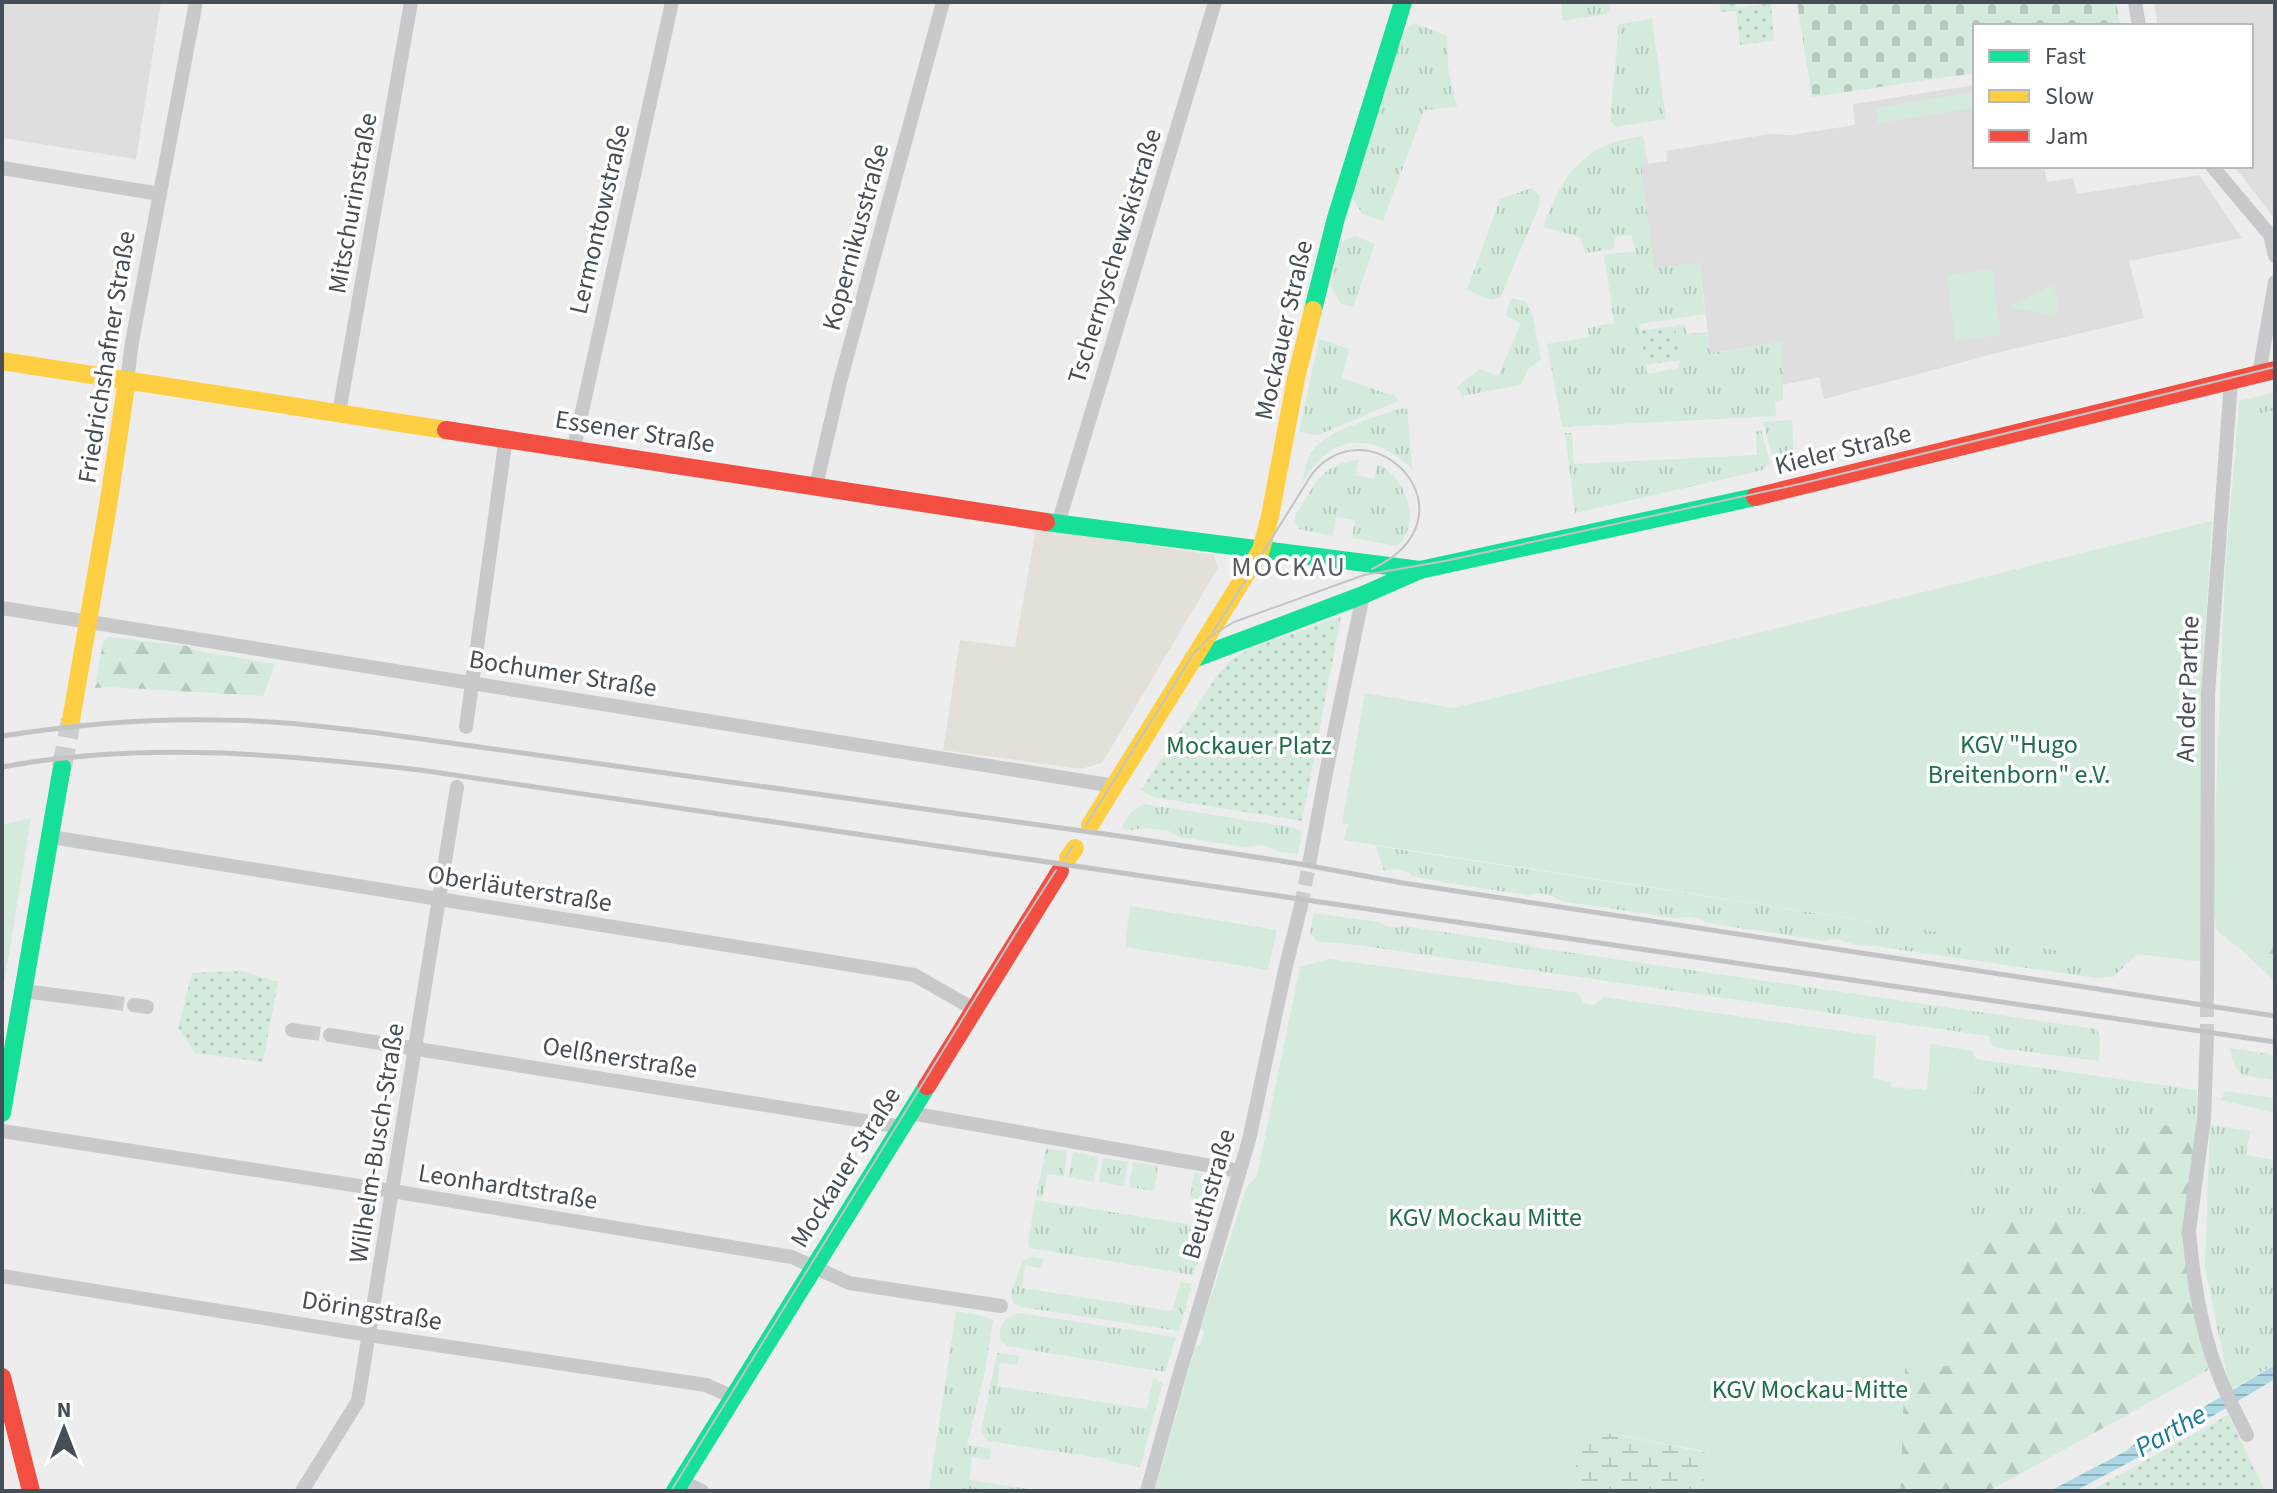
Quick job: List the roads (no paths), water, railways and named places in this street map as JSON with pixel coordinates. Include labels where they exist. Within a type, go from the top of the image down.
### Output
[{"type":"main road","name":"Mockauer Straße","points":[[1090,825],[1199,656],[1261,550],[1296,378],[1336,218],[1403,2]]},
{"type":"main road","name":"Essener Straße","points":[[2,361],[1058,524],[1261,550]]},
{"type":"main road","name":"Kieler Straße","points":[[1199,656],[1363,595],[1420,570],[1804,486],[2267,372]]},
{"type":"main road","name":"Friedrichshafner Straße","points":[[71,720],[127,380]]},
{"type":"main road","name":"Kieler Straße","points":[[1261,550],[1420,570]]},
{"type":"main road","points":[[2,1113],[62,767]]},
{"type":"main road","name":"Mockauer Straße","points":[[678,1486],[1068,859]]},
{"type":"main road","points":[[2,1377],[31,1491]]},
{"type":"street","name":"Friedrichshafner Straße","points":[[127,380],[196,2]]},
{"type":"street","name":"Mitschurinstraße","points":[[339,413],[411,2]]},
{"type":"street","name":"Lermontowstraße","points":[[574,448],[672,2]]},
{"type":"street","name":"Kopernikusstraße","points":[[816,486],[840,382],[943,2]]},
{"type":"street","name":"Tschernyschewskistraße","points":[[1058,524],[1215,2]]},
{"type":"street","points":[[2135,2],[2139,24]]},
{"type":"street","points":[[2,168],[160,194]]},
{"type":"street","points":[[2214,168],[2270,235],[2275,256]]},
{"type":"street","points":[[2267,372],[2275,282]]},
{"type":"street","name":"An der Parthe","points":[[2207,999],[2208,694],[2231,381]]},
{"type":"street","points":[[466,727],[506,437]]},
{"type":"street","points":[[1310,859],[1363,595]]},
{"type":"street","name":"Bochumer Straße","points":[[2,608],[1115,786]]},
{"type":"street","name":"Wilhelm-Busch-Straße","points":[[302,1491],[358,1401],[457,787]]},
{"type":"street","name":"Oberläuterstraße","points":[[51,837],[914,975],[974,1009]]},
{"type":"street","name":"Beuthstraße","points":[[1147,1491],[1249,1140],[1301,906]]},
{"type":"street","points":[[23,991],[110,1002]]},
{"type":"street","name":"Oelßnerstraße","points":[[330,1035],[1240,1171]]},
{"type":"street","points":[[2207,1038],[2204,1118],[2189,1231],[2201,1318],[2217,1371],[2247,1435]]},
{"type":"street","name":"Leonhardtstraße","points":[[2,1131],[792,1257],[849,1283],[1001,1306]]},
{"type":"street","name":"Döringstraße","points":[[2,1276],[706,1385],[733,1397]]},
{"type":"street","points":[[678,1486],[702,1491]]},
{"type":"water","name":"Parthe","points":[[2275,1365],[2275,1379],[2177,1437],[2075,1491],[2050,1491],[2126,1451],[2142,1438],[2178,1422]]},
{"type":"tunnel","points":[[62,767],[71,720]]},
{"type":"tunnel","points":[[1301,906],[1310,859]]},
{"type":"tunnel","points":[[2207,999],[2207,1038]]},
{"type":"tunnel","points":[[110,1002],[134,1005]]},
{"type":"tunnel","points":[[306,1032],[330,1035]]},
{"type":"tram line","points":[[1086,825],[1194,653],[1211,636],[1234,622],[1364,575],[1445,561],[1804,483],[2275,367]]},
{"type":"tram line","points":[[1213,632],[1312,474],[1337,455],[1363,450],[1387,458],[1406,474],[1418,497],[1418,522],[1404,547],[1372,569]]},
{"type":"tram line","points":[[1065,858],[1072,847]]},
{"type":"tram line","points":[[671,1491],[1056,870]]},
{"type":"railway","points":[[2,736],[164,720],[238,720],[378,733],[1119,836],[1403,883],[2275,1016]]},
{"type":"railway","points":[[2,767],[106,754],[159,752],[263,755],[420,770],[2275,1042]]},
{"type":"district","name":"MOCKAU","points":[[1289,566]]},
{"type":"park label","name":"Mockauer Platz","points":[[1249,745]]},
{"type":"park label","name":"KGV \"Hugo Breitenborn\" e.V.","points":[[2019,759]]},
{"type":"park label","name":"KGV Mockau Mitte","points":[[1485,1217]]},
{"type":"park label","name":"KGV Mockau-Mitte","points":[[1810,1389]]}]
